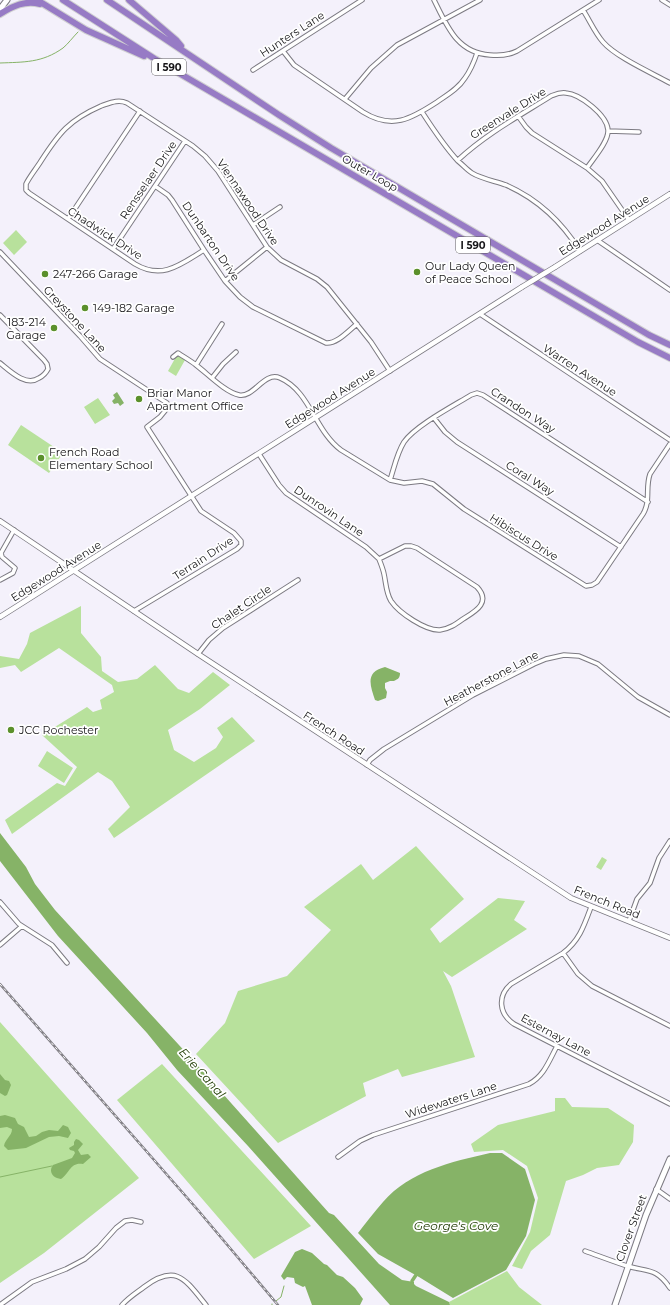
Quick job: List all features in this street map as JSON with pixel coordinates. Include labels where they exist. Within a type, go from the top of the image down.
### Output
[{"type":"highway","points":[[37,0],[92,33],[143,56],[155,59]]},
{"type":"highway","name":"Outer Loop","points":[[63,0],[155,59],[638,342],[670,358]]},
{"type":"highway","name":"Outer Loop","points":[[107,0],[279,115],[342,155],[649,335],[670,345]]},
{"type":"highway","points":[[129,0],[176,40],[186,52]]},
{"type":"highway","points":[[0,14],[23,2],[35,2],[49,8]]},
{"type":"main road","points":[[0,2],[5,0]]},
{"type":"main road","points":[[0,9],[5,0]]},
{"type":"main road","name":"Clover Street","points":[[615,1305],[646,1215],[670,1159]]},
{"type":"street","name":"Hunters Lane","points":[[253,70],[362,0]]},
{"type":"street","points":[[434,0],[444,20],[459,42],[467,49],[477,53],[496,56],[515,52],[600,0]]},
{"type":"street","points":[[345,99],[370,68],[391,49],[412,36],[480,0]]},
{"type":"street","points":[[662,0],[670,5]]},
{"type":"street","points":[[583,10],[608,47],[670,83]]},
{"type":"street","points":[[283,51],[294,65],[368,115],[386,121],[399,121],[407,119],[422,112],[447,96],[460,85],[469,72],[477,53]]},
{"type":"street","name":"Greenvale Drive","points":[[458,160],[481,139],[551,96],[559,93],[565,92],[574,95],[600,112],[606,122],[608,131]]},
{"type":"street","name":"Viennawood Drive","points":[[25,187],[52,144],[64,129],[90,111],[116,101],[125,102],[185,141],[205,156],[216,168],[267,248],[281,260],[314,277],[324,284],[371,342],[390,371]]},
{"type":"street","points":[[68,219],[140,111]]},
{"type":"street","points":[[422,112],[441,142],[471,172],[514,188],[536,202],[547,210],[563,226],[580,251]]},
{"type":"street","points":[[518,116],[532,133],[587,168],[602,181],[629,220]]},
{"type":"street","points":[[587,168],[603,146],[608,131],[639,132]]},
{"type":"street","name":"Rensselaer Drive","points":[[113,249],[185,141]]},
{"type":"street","name":"Dunbarton Drive","points":[[155,186],[172,200],[225,281],[240,297],[253,307],[320,341],[330,343],[335,341],[356,324]]},
{"type":"street","name":"Chadwick Drive","points":[[25,187],[29,193],[139,266],[148,270],[159,271],[175,267],[204,250]]},
{"type":"street","name":"Edgewood Avenue","points":[[0,617],[670,194]]},
{"type":"street","points":[[253,225],[280,207]]},
{"type":"street","points":[[597,240],[670,290]]},
{"type":"street","points":[[225,281],[267,248]]},
{"type":"street","name":"Greystone Lane","points":[[0,252],[100,359],[167,402],[169,406],[160,417],[147,427],[191,496]]},
{"type":"street","name":"Warren Avenue","points":[[480,314],[670,440]]},
{"type":"street","points":[[0,315],[44,360],[48,369],[37,379],[28,381],[0,363]]},
{"type":"street","points":[[196,365],[222,324]]},
{"type":"street","points":[[173,357],[178,353],[212,378],[223,364],[236,352]]},
{"type":"street","name":"Hibiscus Drive","points":[[212,378],[228,389],[242,395],[249,393],[271,378],[280,378],[295,388],[302,396],[325,434],[335,445],[390,480],[404,483],[426,482],[433,484],[464,509],[586,586],[597,582],[643,514],[648,502],[648,480],[650,474],[670,444]]},
{"type":"street","name":"Crandon Way","points":[[390,480],[403,443],[412,433],[470,395],[477,393],[483,395],[648,502]]},
{"type":"street","name":"Coral Way","points":[[434,418],[445,432],[457,442],[621,547]]},
{"type":"street","name":"Dunrovin Lane","points":[[259,454],[279,485],[286,493],[366,547],[379,559]]},
{"type":"street","name":"Terrain Drive","points":[[134,611],[237,549],[241,545],[241,541],[238,536],[201,511],[191,496]]},
{"type":"street","name":"French Road","points":[[0,521],[198,654],[571,898],[591,908],[629,921],[670,938]]},
{"type":"street","points":[[0,580],[13,573],[15,570],[14,566],[2,557],[1,553],[14,530]]},
{"type":"street","points":[[405,546],[414,546],[477,587],[483,596],[482,604],[477,610],[447,628],[440,630],[426,627],[403,613],[392,602],[388,594],[379,559],[405,546]]},
{"type":"street","name":"Chalet Circle","points":[[198,654],[209,640],[223,628],[298,580]]},
{"type":"street","name":"Heatherstone Lane","points":[[367,765],[370,760],[384,749],[473,695],[534,664],[554,656],[574,655],[594,661],[606,669],[638,697],[670,715]]},
{"type":"street","points":[[629,921],[637,899],[650,883],[659,858],[670,842]]},
{"type":"street","points":[[0,902],[22,926],[52,945],[67,963]]},
{"type":"street","name":"Esternay Lane","points":[[591,908],[579,937],[563,953],[511,984],[503,994],[501,1002],[504,1015],[511,1022],[670,1104]]},
{"type":"street","points":[[0,945],[22,926]]},
{"type":"street","points":[[563,953],[578,974],[592,986],[670,1026]]},
{"type":"street","name":"Widewaters Lane","points":[[338,1157],[360,1141],[374,1135],[529,1084],[542,1074],[557,1046]]},
{"type":"street","points":[[656,1189],[670,1199]]},
{"type":"street","points":[[0,1305],[32,1282],[66,1269],[85,1259],[125,1221],[132,1220],[140,1222]]},
{"type":"street","points":[[585,1251],[628,1266],[638,1267],[653,1272],[663,1279],[670,1288]]},
{"type":"street","points":[[122,1305],[155,1279],[167,1275],[178,1277],[185,1281],[206,1305]]},
{"type":"shaded area","points":[[16,230],[27,242],[14,255],[3,243]]},
{"type":"shaded area","points":[[177,355],[185,360],[176,376],[168,371]]},
{"type":"shaded area","points":[[98,398],[110,415],[95,424],[84,407]]},
{"type":"shaded area","points":[[21,425],[63,453],[49,473],[8,445]]},
{"type":"shaded area","points":[[81,606],[81,633],[101,657],[102,671],[118,682],[137,679],[155,665],[178,689],[189,693],[213,672],[230,685],[200,709],[168,730],[174,750],[194,762],[216,748],[223,737],[217,728],[232,717],[255,741],[114,838],[108,829],[130,807],[112,781],[98,772],[12,834],[5,820],[57,783],[65,786],[77,767],[42,735],[87,707],[93,712],[102,709],[100,700],[114,692],[112,685],[59,648],[21,672],[15,665],[0,668],[0,656],[19,659],[27,644],[30,633]]},
{"type":"shaded area","points":[[47,751],[73,768],[64,783],[38,766]]},
{"type":"shaded area","points":[[416,846],[464,899],[430,929],[440,943],[498,898],[525,901],[514,920],[527,929],[452,977],[443,971],[451,986],[475,1057],[402,1077],[398,1069],[363,1083],[366,1096],[278,1143],[196,1054],[225,1023],[238,991],[287,976],[331,930],[304,907],[361,864],[373,880]]},
{"type":"shaded area","points":[[602,857],[607,860],[601,870],[596,867]]},
{"type":"shaded area","points":[[0,1022],[139,1178],[44,1253],[0,1283]]},
{"type":"shaded area","points":[[162,1064],[311,1226],[254,1259],[117,1100]]},
{"type":"shaded area","points":[[555,1098],[565,1098],[572,1107],[608,1108],[634,1125],[633,1142],[619,1165],[597,1168],[566,1181],[550,1235],[531,1251],[522,1269],[512,1266],[530,1232],[538,1198],[527,1166],[503,1150],[474,1152],[471,1144],[498,1125],[555,1111]]},
{"type":"shaded area","points":[[507,1271],[519,1287],[542,1305],[450,1305],[449,1302]]},
{"type":"water","points":[[117,392],[124,403],[120,406],[118,403],[114,404],[112,401],[115,398],[113,395]]},
{"type":"water","points":[[385,667],[400,673],[400,676],[394,681],[385,683],[387,692],[386,698],[378,701],[375,700],[371,680],[374,672]]},
{"type":"water","name":"Erie Canal","points":[[0,833],[26,867],[35,884],[55,910],[190,1057],[329,1213],[334,1215],[379,1264],[402,1280],[414,1282],[416,1286],[449,1302],[450,1305],[390,1305],[248,1146],[177,1070],[147,1033],[58,936],[0,861]]},
{"type":"water","points":[[0,1074],[5,1080],[9,1081],[11,1085],[7,1095],[5,1096],[0,1093]]},
{"type":"water","points":[[5,1115],[15,1118],[18,1124],[24,1127],[29,1137],[36,1136],[49,1130],[58,1131],[63,1125],[68,1127],[71,1133],[68,1138],[59,1136],[49,1137],[26,1148],[8,1150],[4,1146],[11,1134],[12,1129],[7,1127],[0,1128],[0,1116]]},
{"type":"water","points":[[76,1139],[83,1144],[78,1150],[81,1155],[88,1154],[91,1157],[83,1164],[73,1166],[61,1179],[56,1177],[51,1172],[53,1165],[72,1158],[75,1153],[69,1148],[74,1145]]},
{"type":"water","name":"George's Cove","points":[[490,1153],[502,1153],[525,1169],[535,1200],[526,1236],[506,1270],[453,1298],[378,1254],[358,1233],[394,1191],[418,1175],[446,1164]]},
{"type":"water","points":[[302,1249],[312,1253],[337,1275],[343,1277],[355,1288],[363,1299],[360,1305],[312,1305],[305,1286],[303,1287],[295,1283],[294,1278],[287,1277],[284,1280],[281,1276],[295,1252]]},
{"type":"waterway","points":[[0,63],[33,61],[48,57],[67,45],[78,32]]},
{"type":"waterway","points":[[0,1177],[52,1166]]},
{"type":"waterway","points":[[412,1281],[416,1275]]},
{"type":"waterway","points":[[276,1301],[281,1297],[284,1286]]},
{"type":"railway","points":[[0,984],[197,1209],[278,1305]]},
{"type":"place","name":"Our Lady Queen of Peace School","points":[[417,272]]},
{"type":"place","name":"247-266 Garage","points":[[45,274]]},
{"type":"place","name":"149-182 Garage","points":[[85,308]]},
{"type":"place","name":"183-214 Garage","points":[[54,328]]},
{"type":"place","name":"Briar Manor Apartment Office","points":[[139,399]]},
{"type":"place","name":"French Road Elementary School","points":[[41,458]]},
{"type":"place","name":"JCC Rochester","points":[[11,730]]}]
